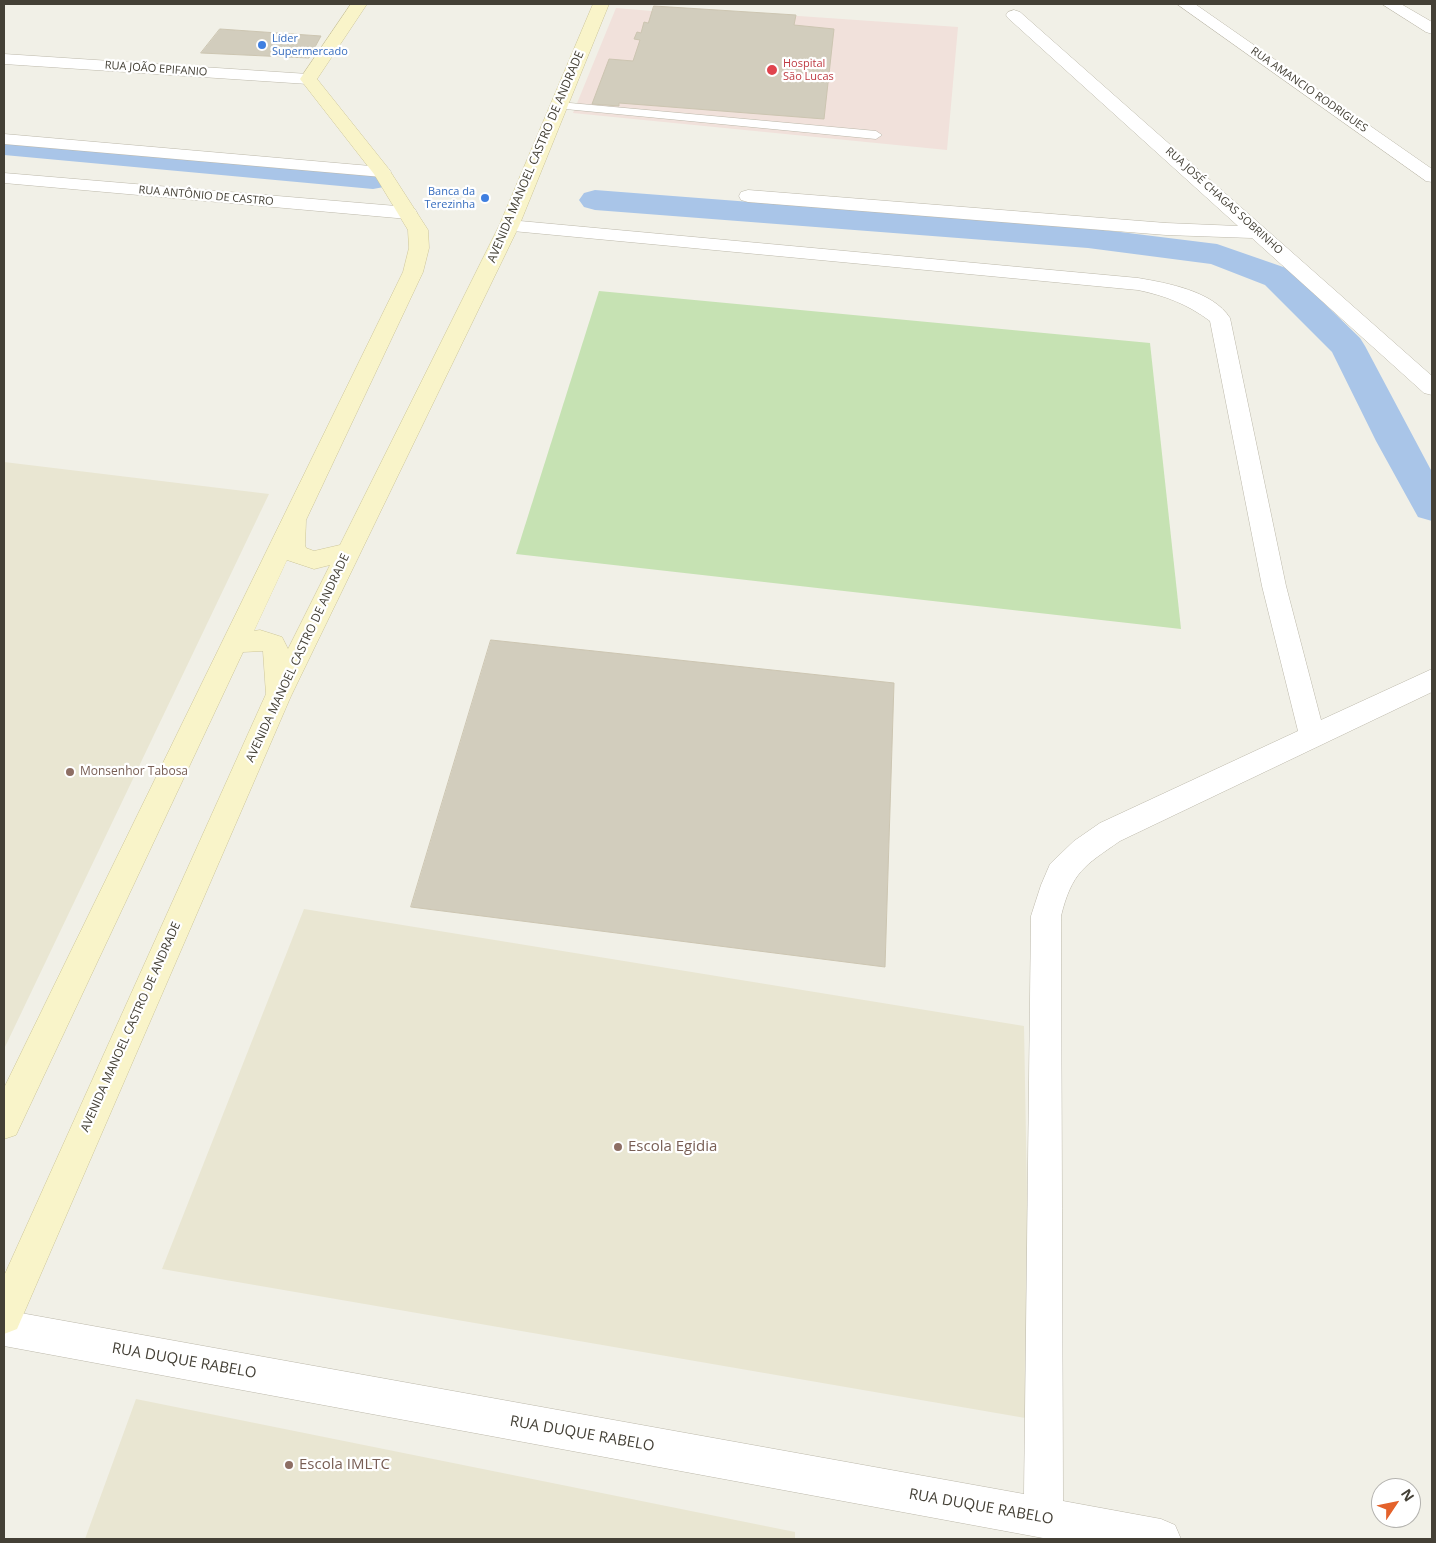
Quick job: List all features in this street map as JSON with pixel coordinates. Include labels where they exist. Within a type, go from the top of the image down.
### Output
[{"type":"main road","points":[[4,1123],[414,272],[419,248],[418,230],[382,172],[308,79],[359,4]]},
{"type":"main road","name":"AVENIDA MANOEL CASTRO DE ANDRADE","points":[[4,1316],[278,696],[509,226],[601,4]]},
{"type":"main road","points":[[296,514],[292,536],[292,546],[296,554],[314,560],[348,552]]},
{"type":"main road","points":[[236,643],[260,640],[273,644],[276,651],[278,696]]},
{"type":"street","name":"RUA AMANCIO RODRIGUES","points":[[1185,4],[1432,177]]},
{"type":"street","points":[[1390,4],[1432,28]]},
{"type":"street","name":"RUA JOSÉ CHAGAS SOBRINHO","points":[[1014,15],[1432,388]]},
{"type":"street","name":"RUA JOÃO EPIFANIO","points":[[4,59],[308,79]]},
{"type":"street","points":[[4,139],[382,172]]},
{"type":"street","name":"RUA ANTÔNIO DE CASTRO","points":[[4,178],[408,214]]},
{"type":"street","points":[[748,196],[1166,229],[1259,232]]},
{"type":"street","points":[[509,226],[1138,284],[1173,291],[1198,302],[1220,318],[1228,350],[1274,586],[1312,735]]},
{"type":"street","points":[[1043,1518],[1046,916],[1054,883],[1070,859],[1110,832],[1432,680]]},
{"type":"street","name":"RUA DUQUE RABELO","points":[[4,1328],[1161,1539]]},
{"type":"lane","points":[[559,106],[876,135]]},
{"type":"shaded area","name":"Hospital São Lucas","points":[[654,6],[958,27],[947,150],[573,113],[616,8],[652,11]]},
{"type":"shaded area","name":"Monsenhor Tabosa","points":[[4,462],[269,494],[4,1049]]},
{"type":"shaded area","name":"Escola Egidia","points":[[304,909],[1024,1026],[1031,1419],[162,1269]]},
{"type":"shaded area","name":"Escola IMLTC","points":[[136,1399],[795,1532],[795,1539],[85,1539]]},
{"type":"green space","points":[[599,291],[1150,343],[1181,629],[516,554]]},
{"type":"building","points":[[654,6],[796,15],[794,25],[834,29],[824,119],[619,103],[619,106],[592,104],[609,59],[633,61],[640,40],[634,39],[637,32],[641,33],[644,22],[648,23]]},
{"type":"building","name":"Líder Supermercado","points":[[220,29],[321,36],[309,58],[201,53]]},
{"type":"building","points":[[491,640],[894,683],[885,967],[411,907]]},
{"type":"waterway","points":[[4,146],[373,180]]},
{"type":"waterway","points":[[595,200],[1088,238],[1217,254],[1277,277],[1347,346],[1395,441],[1432,506]]},
{"type":"place","name":"Líder Supermercado","points":[[262,45]]},
{"type":"place","name":"Hospital São Lucas","points":[[772,70]]},
{"type":"place","name":"Banca da Terezinha","points":[[485,198]]},
{"type":"place","name":"Monsenhor Tabosa","points":[[70,772]]},
{"type":"place","name":"Escola Egidia","points":[[618,1147]]},
{"type":"place","name":"Escola IMLTC","points":[[289,1465]]}]
